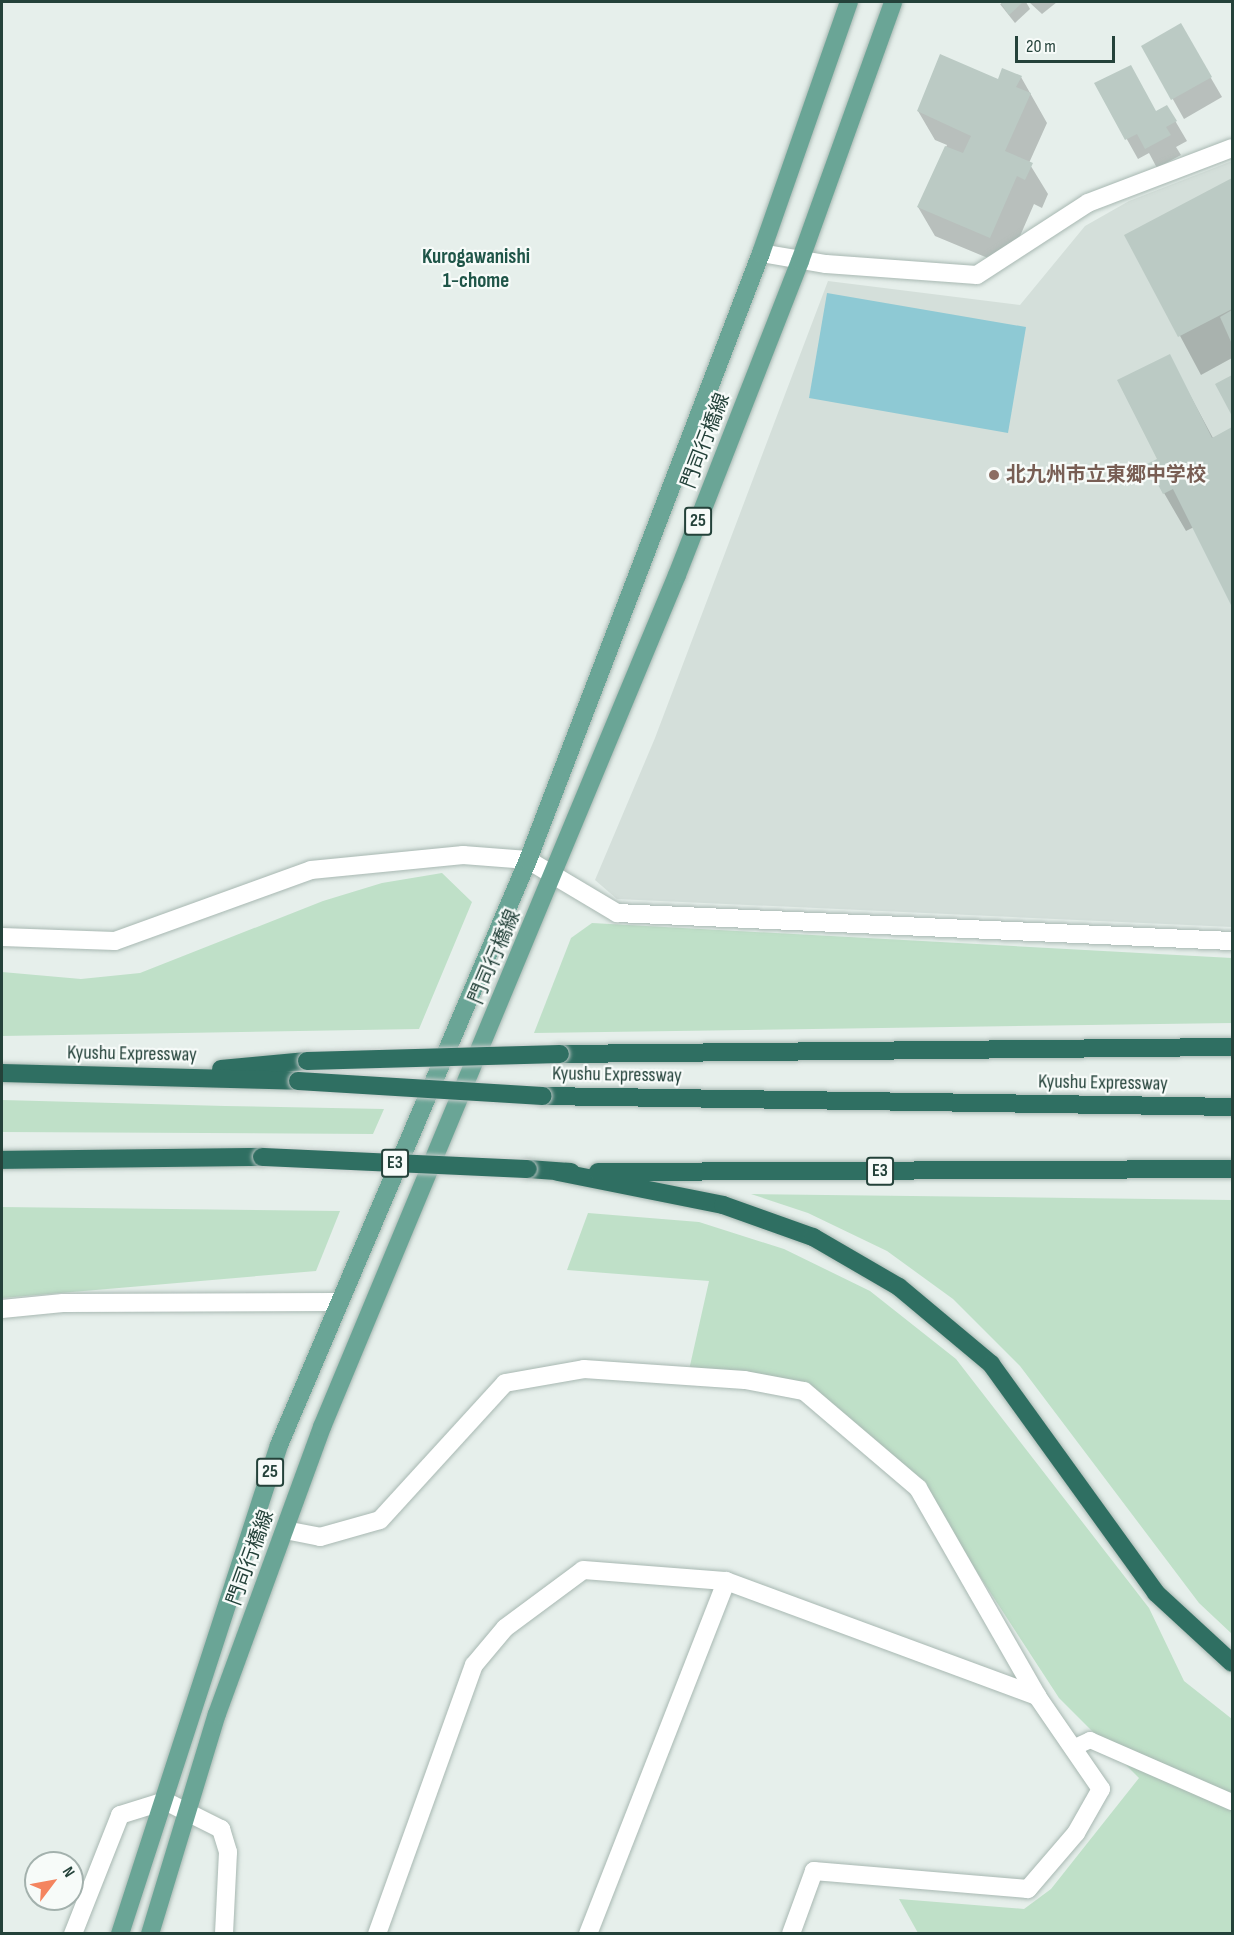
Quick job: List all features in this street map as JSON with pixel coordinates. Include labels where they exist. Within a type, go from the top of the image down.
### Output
[{"type":"highway","points":[[132,1076],[307,1061],[560,1054],[1233,1047]]},
{"type":"highway","name":"Kyushu Expressway","points":[[2,1073],[298,1081],[543,1096],[1233,1107]]},
{"type":"highway","name":"E3","points":[[2,1160],[262,1157],[528,1169],[558,1173],[1233,1169]]},
{"type":"highway","points":[[558,1173],[723,1205],[813,1237],[899,1287],[991,1364],[1156,1593],[1233,1663]]},
{"type":"main road","name":"門司行橋線","points":[[120,1934],[279,1444],[336,1302],[528,861],[761,253],[849,2]]},
{"type":"main road","name":"門司行橋線","points":[[150,1934],[188,1808],[322,1427],[554,875],[800,261],[893,2]]},
{"type":"street","points":[[761,253],[800,261],[977,275],[1088,203],[1233,148]]},
{"type":"street","points":[[2,937],[115,941],[311,870],[463,855],[528,861],[617,913],[1233,941]]},
{"type":"street","points":[[2,1309],[63,1303],[336,1302]]},
{"type":"street","points":[[285,1530],[320,1537],[380,1520],[505,1383],[584,1369],[745,1380],[804,1390],[918,1488],[1037,1695],[1101,1789],[1076,1833],[1028,1889],[814,1871],[791,1934]]},
{"type":"street","points":[[376,1934],[474,1665],[505,1628],[583,1570],[726,1581],[1037,1695]]},
{"type":"street","points":[[588,1934],[726,1581]]},
{"type":"street","points":[[73,1934],[120,1815],[165,1801],[188,1808],[221,1829],[228,1852],[224,1934]]},
{"type":"lane","points":[[1073,1748],[1090,1740],[1233,1802]]},
{"type":"shaded area","name":"北九州市立東郷中学校","points":[[1232,161],[1232,927],[617,899],[595,880],[655,738],[828,281],[1020,305],[1085,226],[1129,201]]},
{"type":"green space","points":[[442,873],[472,902],[419,1029],[2,1036],[2,972],[81,979],[140,973],[323,901],[382,883]]},
{"type":"green space","points":[[592,923],[1232,958],[1232,1023],[534,1033],[571,938]]},
{"type":"green space","points":[[2,1100],[384,1109],[373,1134],[2,1132]]},
{"type":"green space","points":[[751,1194],[1232,1200],[1232,1634],[1199,1603],[1020,1366],[953,1299],[887,1251],[808,1213]]},
{"type":"green space","points":[[2,1207],[340,1211],[316,1271],[2,1298]]},
{"type":"green space","points":[[588,1213],[699,1222],[784,1249],[870,1291],[956,1359],[1149,1608],[1184,1681],[1232,1719],[1232,1933],[918,1933],[899,1899],[1024,1909],[1051,1889],[1139,1778],[1059,1698],[923,1489],[807,1395],[689,1370],[709,1281],[567,1270]]},
{"type":"water","points":[[827,293],[1026,327],[1008,433],[809,398]]},
{"type":"building","points":[[1000,2],[1023,2],[1009,15]]},
{"type":"building","points":[[1181,23],[1212,77],[1171,100],[1141,46]]},
{"type":"building","points":[[940,54],[998,79],[1002,68],[1022,76],[1016,87],[1031,93],[1005,151],[1033,163],[1025,180],[1017,176],[990,238],[917,207],[945,146],[963,153],[971,136],[917,111]]},
{"type":"building","points":[[1131,65],[1156,111],[1167,105],[1177,121],[1166,127],[1171,135],[1145,149],[1137,134],[1125,140],[1094,83]]},
{"type":"building","points":[[1232,178],[1232,309],[1178,337],[1124,235]]},
{"type":"building","points":[[1232,310],[1232,344],[1220,317]]},
{"type":"building","points":[[1170,354],[1212,438],[1232,427],[1232,607],[1173,489],[1163,494],[1147,464],[1157,459],[1117,380]]},
{"type":"building","points":[[1232,375],[1232,416],[1215,384]]},
{"type":"place","name":"北九州市立東郷中学校","points":[[994,475]]},
{"type":"district","name":"Kurogawanishi 1-chome","points":[[476,269]]}]
